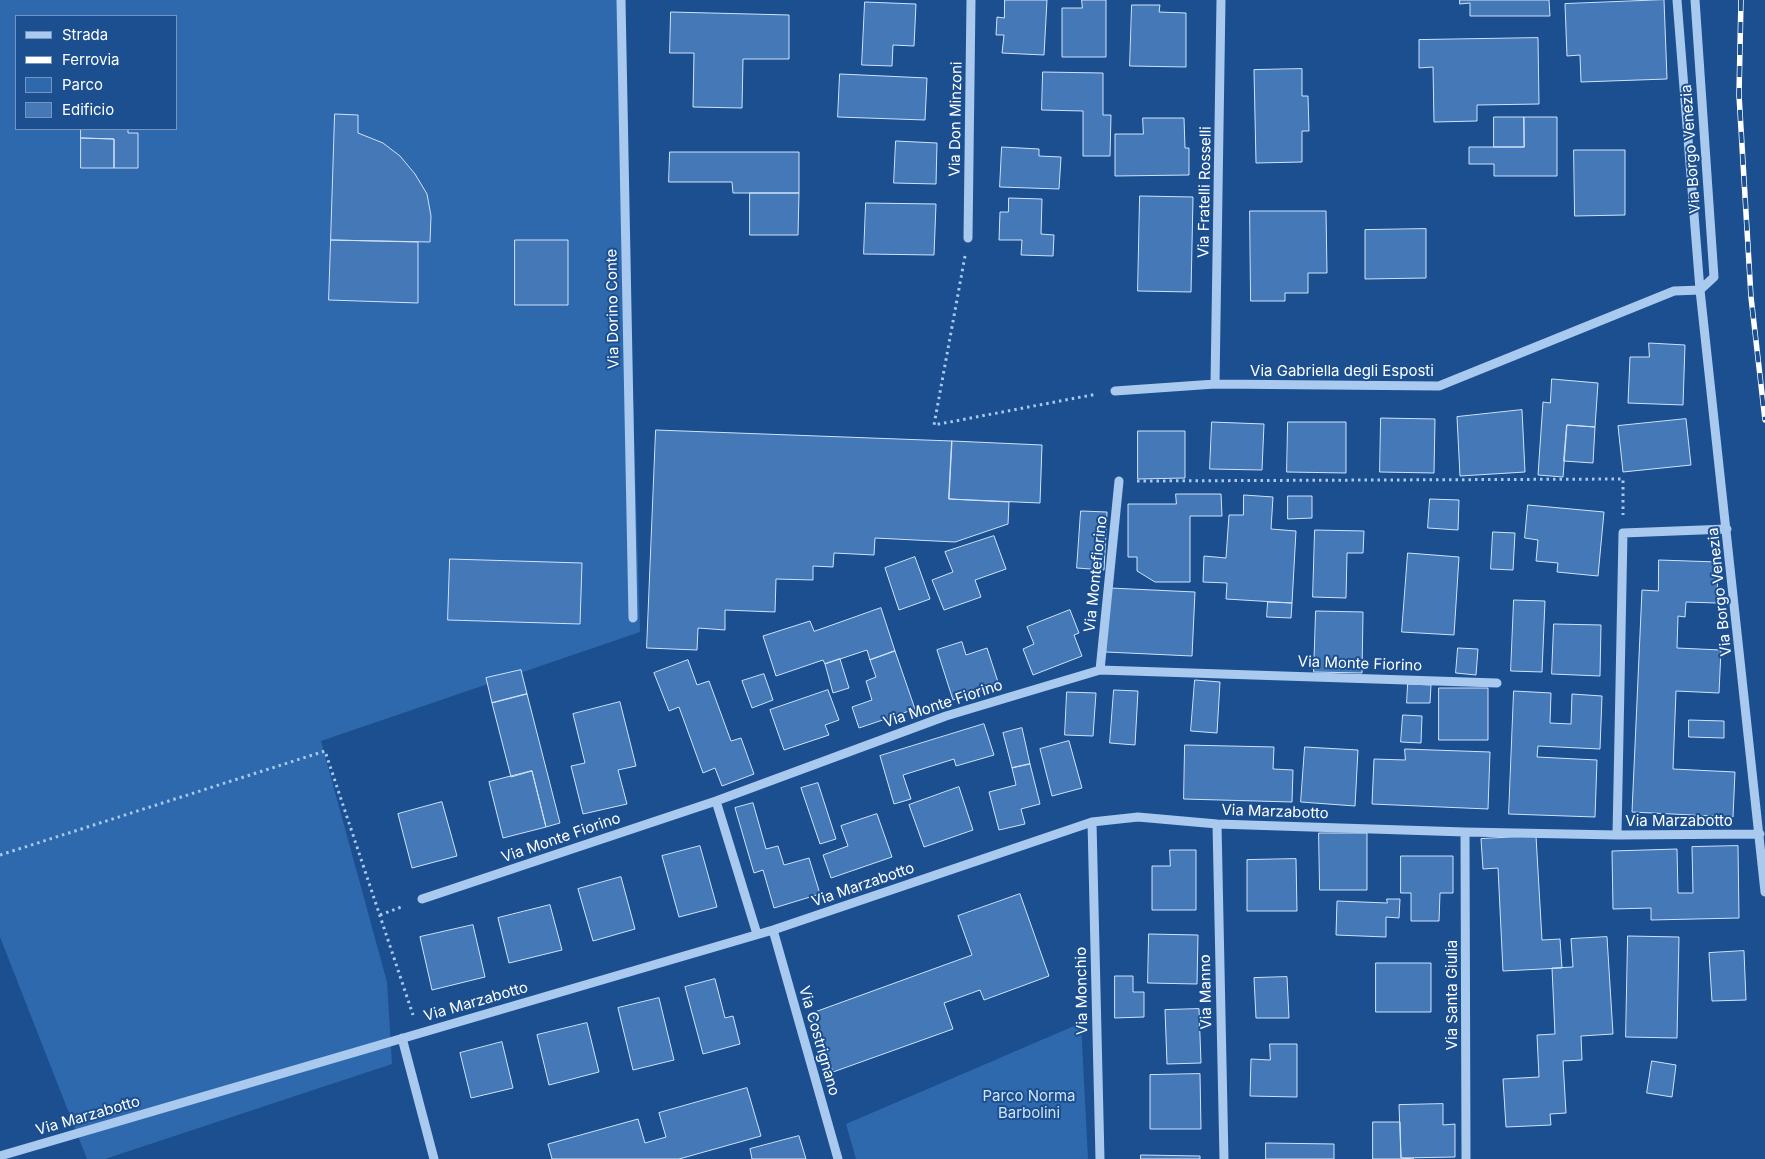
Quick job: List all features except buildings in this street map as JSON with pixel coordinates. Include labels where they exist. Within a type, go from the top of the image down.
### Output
[{"type":"street","name":"Via Dorino Conte","points":[[621,0],[633,618]]},
{"type":"street","name":"Via Don Minzoni","points":[[968,238],[972,0]]},
{"type":"street","name":"Via Fratelli Rosselli","points":[[1215,384],[1221,0]]},
{"type":"street","name":"Via Borgo Venezia","points":[[1677,0],[1700,290],[1765,892]]},
{"type":"street","name":"Via Borgo Venezia","points":[[1695,0],[1714,277],[1700,290]]},
{"type":"street","name":"Via Gabriella degli Esposti","points":[[1115,391],[1215,384],[1438,386],[1674,291],[1700,290]]},
{"type":"street","name":"Via Montefiorino","points":[[1100,670],[1119,481]]},
{"type":"street","points":[[1618,835],[1623,533],[1727,529]]},
{"type":"street","name":"Via Monte Fiorino","points":[[422,899],[716,801],[946,716],[1100,670],[1496,683]]},
{"type":"street","points":[[716,801],[757,934]]},
{"type":"street","name":"Via Marzabotto","points":[[0,1156],[773,930],[1092,822],[1138,817],[1217,824],[1465,832],[1618,835],[1760,834]]},
{"type":"street","name":"Via Monchio","points":[[1092,822],[1100,1159]]},
{"type":"street","name":"Via Manno","points":[[1217,824],[1224,1159]]},
{"type":"street","name":"Via Santa Giulia","points":[[1465,832],[1466,1159]]},
{"type":"street","name":"Via Costrignano","points":[[773,930],[838,1159]]},
{"type":"street","points":[[402,1038],[434,1159]]},
{"type":"path","points":[[968,238],[934,425],[1115,391]]},
{"type":"path","points":[[1119,481],[1623,479],[1623,533]]},
{"type":"path","points":[[0,855],[325,751],[419,1033]]},
{"type":"path","points":[[380,915],[422,899]]},
{"type":"green space","points":[[0,0],[621,0],[640,632],[321,741],[387,982],[392,1064],[105,1159],[87,1159],[0,937]]},
{"type":"green space","name":"Parco Norma Barbolini","points":[[1081,1023],[1088,1159],[856,1159],[846,1124]]},
{"type":"railway","points":[[1741,0],[1739,95],[1751,297],[1765,420]]}]
